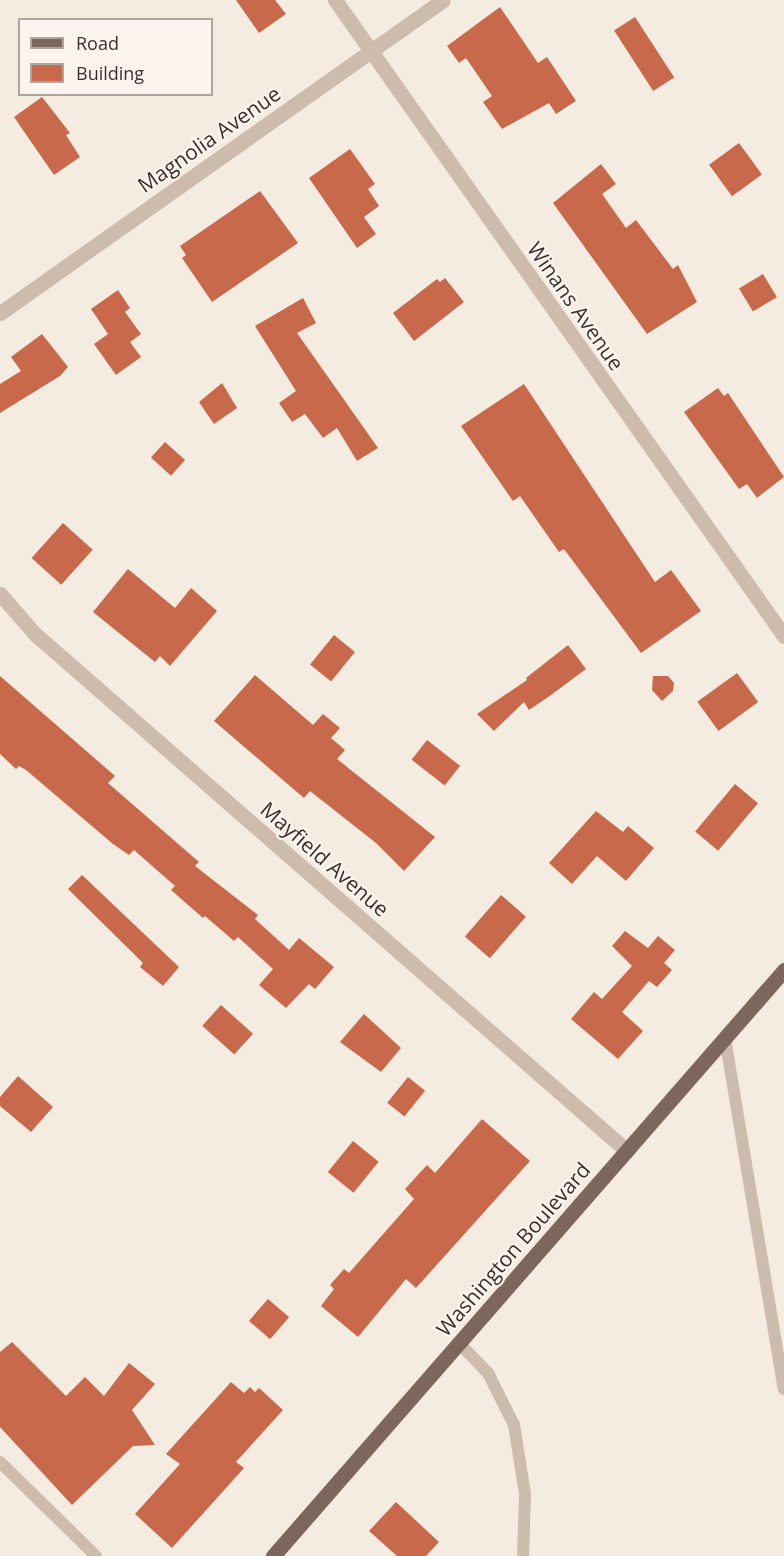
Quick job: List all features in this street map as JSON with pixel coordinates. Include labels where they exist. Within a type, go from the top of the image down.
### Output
[{"type":"main road","name":"Washington Boulevard","points":[[273,1556],[784,970]]},
{"type":"street","name":"Winans Avenue","points":[[335,0],[784,636]]},
{"type":"street","name":"Magnolia Avenue","points":[[0,313],[369,50],[443,0]]},
{"type":"street","name":"Mayfield Avenue","points":[[0,594],[35,634],[627,1151]]},
{"type":"lane","points":[[725,1038],[784,1389]]},
{"type":"lane","points":[[459,1343],[488,1373],[514,1425],[525,1494],[523,1556]]},
{"type":"lane","points":[[0,1462],[96,1556]]},
{"type":"building","points":[[236,0],[275,0],[286,14],[259,33]]},
{"type":"building","points":[[500,7],[538,63],[547,57],[576,101],[556,114],[549,103],[502,129],[483,102],[492,96],[466,58],[459,63],[447,46]]},
{"type":"building","points":[[635,17],[674,77],[653,91],[614,31]]},
{"type":"building","points":[[42,97],[70,133],[66,135],[80,157],[54,175],[14,117]]},
{"type":"building","points":[[739,143],[762,175],[732,196],[709,165]]},
{"type":"building","points":[[350,149],[375,184],[368,189],[379,206],[364,217],[376,234],[357,248],[309,178]]},
{"type":"building","points":[[601,164],[616,184],[602,194],[626,228],[636,220],[673,269],[678,265],[697,302],[647,334],[553,203]]},
{"type":"building","points":[[260,191],[298,243],[212,302],[182,258],[186,255],[180,246]]},
{"type":"building","points":[[763,274],[777,297],[753,312],[739,288]]},
{"type":"building","points":[[445,278],[464,302],[414,341],[393,313],[437,279],[440,282]]},
{"type":"building","points":[[118,290],[130,308],[125,312],[141,334],[130,342],[141,357],[116,375],[94,344],[108,334],[91,309]]},
{"type":"building","points":[[303,298],[316,323],[297,333],[378,448],[357,461],[337,428],[323,438],[305,414],[292,422],[279,403],[296,391],[255,326]]},
{"type":"building","points":[[42,334],[68,367],[60,376],[0,413],[0,384],[21,371],[11,357]]},
{"type":"building","points":[[222,383],[237,408],[214,424],[199,402]]},
{"type":"building","points":[[524,384],[655,582],[671,570],[701,611],[641,653],[564,549],[559,552],[520,496],[513,501],[461,426]]},
{"type":"building","points":[[718,388],[724,396],[728,393],[784,477],[757,498],[747,484],[739,489],[684,412]]},
{"type":"building","points":[[165,442],[185,460],[171,476],[151,458]]},
{"type":"building","points":[[63,523],[93,550],[61,585],[32,558]]},
{"type":"building","points":[[128,569],[175,608],[191,588],[217,611],[170,666],[160,656],[155,662],[93,612]]},
{"type":"building","points":[[334,635],[355,652],[331,682],[310,665]]},
{"type":"building","points":[[568,645],[586,669],[529,710],[524,702],[494,731],[477,714],[527,680],[526,678]]},
{"type":"building","points":[[737,673],[758,702],[719,731],[697,702]]},
{"type":"building","points":[[255,675],[313,725],[323,714],[340,728],[331,738],[345,750],[337,759],[435,837],[404,871],[376,843],[310,791],[304,798],[214,721]]},
{"type":"building","points":[[0,676],[115,776],[108,783],[199,862],[195,866],[258,915],[255,919],[289,950],[299,938],[334,967],[315,989],[309,984],[286,1008],[259,985],[273,969],[238,937],[234,941],[205,916],[203,918],[171,890],[175,886],[134,850],[129,855],[113,844],[26,770],[19,766],[16,769],[0,754]]},
{"type":"building","points":[[653,676],[668,676],[674,683],[673,691],[662,701],[652,690]]},
{"type":"building","points":[[427,740],[460,766],[445,786],[412,760]]},
{"type":"building","points":[[735,784],[758,803],[718,851],[695,831]]},
{"type":"building","points":[[596,811],[623,832],[628,826],[654,848],[626,881],[597,856],[572,884],[549,863]]},
{"type":"building","points":[[82,875],[179,967],[163,986],[140,967],[143,963],[68,889]]},
{"type":"building","points":[[501,895],[526,917],[490,958],[465,937]]},
{"type":"building","points":[[625,931],[648,948],[658,936],[675,950],[664,963],[672,970],[657,987],[649,981],[622,1012],[643,1031],[618,1059],[571,1019],[594,992],[602,999],[632,966],[612,946]]},
{"type":"building","points":[[221,1005],[253,1034],[234,1055],[202,1026]]},
{"type":"building","points":[[364,1014],[401,1048],[381,1072],[340,1042]]},
{"type":"building","points":[[18,1076],[53,1107],[31,1132],[0,1106],[0,1097]]},
{"type":"building","points":[[408,1077],[425,1091],[404,1116],[387,1103]]},
{"type":"building","points":[[482,1119],[530,1161],[416,1288],[406,1279],[358,1337],[321,1306],[334,1289],[330,1285],[344,1269],[349,1273],[414,1199],[405,1189],[427,1165],[435,1173]]},
{"type":"building","points":[[353,1141],[379,1162],[353,1193],[328,1172]]},
{"type":"building","points":[[268,1299],[289,1317],[270,1339],[249,1321]]},
{"type":"building","points":[[12,1342],[66,1396],[85,1377],[104,1396],[129,1363],[155,1384],[132,1410],[155,1445],[133,1446],[72,1505],[0,1427],[0,1352]]},
{"type":"building","points":[[231,1382],[244,1393],[250,1387],[255,1392],[259,1388],[283,1410],[236,1462],[244,1468],[172,1548],[135,1514],[180,1464],[166,1454]]},
{"type":"building","points":[[396,1502],[439,1542],[426,1556],[397,1556],[369,1531]]}]
